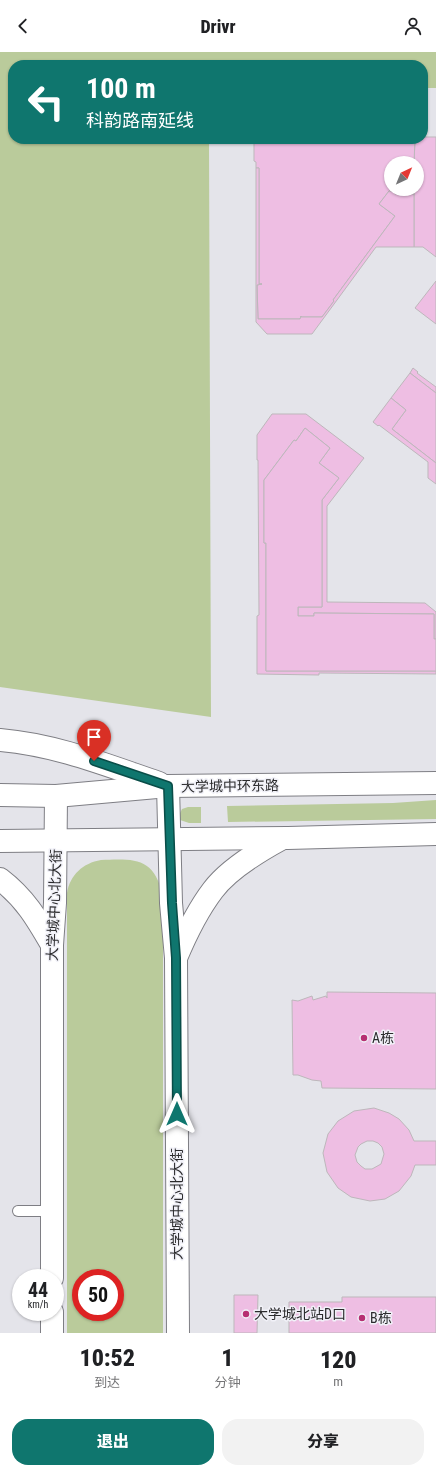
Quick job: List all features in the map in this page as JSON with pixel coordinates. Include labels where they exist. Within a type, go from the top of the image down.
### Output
[{"type":"main road","points":[[0,740],[43,746],[65,751],[168,786]]},
{"type":"main road","name":"大学城中环东路","points":[[0,795],[56,796],[168,786],[436,783]]},
{"type":"main road","name":"大学城中心北大街","points":[[168,786],[172,903],[176,958],[178,1333]]},
{"type":"main road","name":"大学城中心北大街","points":[[52,1269],[52,945],[55,904],[56,796]]},
{"type":"main road","points":[[0,841],[288,838],[436,834]]},
{"type":"main road","points":[[176,958],[188,929],[213,890],[250,858],[281,839],[288,838]]},
{"type":"main road","points":[[0,879],[14,890],[26,903],[52,945]]},
{"type":"main road","points":[[52,1321],[52,1333]]},
{"type":"lane","points":[[18,1210],[52,1211]]},
{"type":"green space","points":[[0,52],[436,52],[436,88],[428,88],[428,60],[8,60],[8,144],[209,144],[211,717],[0,687]]},
{"type":"green space","points":[[436,800],[436,819],[228,822],[227,806],[393,803]]},
{"type":"green space","points":[[188,807],[201,807],[201,823],[189,823],[180,820],[179,815],[182,809]]},
{"type":"green space","points":[[101,860],[124,860],[141,863],[148,867],[154,874],[159,883],[163,896],[163,1333],[67,1333],[67,893],[74,875],[89,864]]},
{"type":"building","points":[[428,137],[436,137],[436,257],[423,247],[414,247],[414,196],[424,196],[424,156],[414,156],[415,144],[428,144]]},
{"type":"building","points":[[254,144],[415,144],[414,156],[384,156],[385,196],[379,204],[395,216],[322,317],[301,316],[300,319],[258,319],[257,285],[262,284],[259,284],[259,168],[256,168],[256,162],[254,161]]},
{"type":"building","points":[[256,168],[259,168],[259,284],[262,284],[257,285],[258,319],[300,319],[301,316],[322,317],[395,216],[379,204],[385,196],[414,196],[414,247],[376,247],[312,334],[267,334],[256,322]]},
{"type":"building","points":[[436,281],[436,324],[415,308]]},
{"type":"building","points":[[413,368],[418,372],[417,373],[436,387],[436,393],[410,373]]},
{"type":"building","points":[[410,373],[436,393],[436,463],[392,429],[406,410],[391,398]]},
{"type":"building","points":[[391,398],[406,410],[392,429],[436,463],[436,484],[428,478],[428,462],[373,422]]},
{"type":"building","points":[[272,414],[306,414],[364,458],[327,506],[327,602],[425,603],[436,612],[436,639],[434,639],[434,614],[314,613],[314,616],[298,616],[298,607],[322,607],[322,500],[339,478],[319,463],[330,448],[305,428],[296,441],[294,440],[264,480],[264,543],[266,543],[266,671],[436,671],[436,674],[257,674],[257,616],[259,615],[257,435]]},
{"type":"building","points":[[305,428],[330,448],[319,463],[339,478],[322,500],[322,607],[298,607],[298,616],[314,616],[314,613],[434,614],[436,671],[266,671],[266,543],[264,543],[264,480],[294,440],[296,441]]},
{"type":"building","name":"A栋","points":[[327,992],[436,993],[436,1089],[322,1088],[321,1081],[293,1075],[292,1000],[298,1001],[312,996],[313,1000],[326,996],[327,998]]},
{"type":"building","points":[[374,1108],[389,1113],[399,1119],[409,1130],[414,1141],[436,1141],[436,1165],[415,1165],[411,1176],[399,1191],[385,1199],[370,1201],[351,1197],[338,1188],[327,1172],[323,1153],[328,1134],[338,1121],[354,1111]],"holes":[[[367,1141],[373,1141],[382,1147],[384,1154],[381,1164],[372,1169],[365,1169],[357,1162],[355,1155],[361,1144]]]},
{"type":"building","name":"大学城北站D口","points":[[234,1295],[258,1295],[257,1333],[234,1333]]},
{"type":"building","name":"B栋","points":[[342,1297],[436,1297],[436,1333],[289,1333],[289,1302],[342,1302]]},
{"type":"place","name":"A栋","points":[[364,1038]]},
{"type":"place","name":"大学城北站D口","points":[[246,1314]]},
{"type":"place","name":"B栋","points":[[362,1318]]},
{"type":"route","points":[[94,761],[168,786],[172,903],[176,958],[177,1114]]}]
